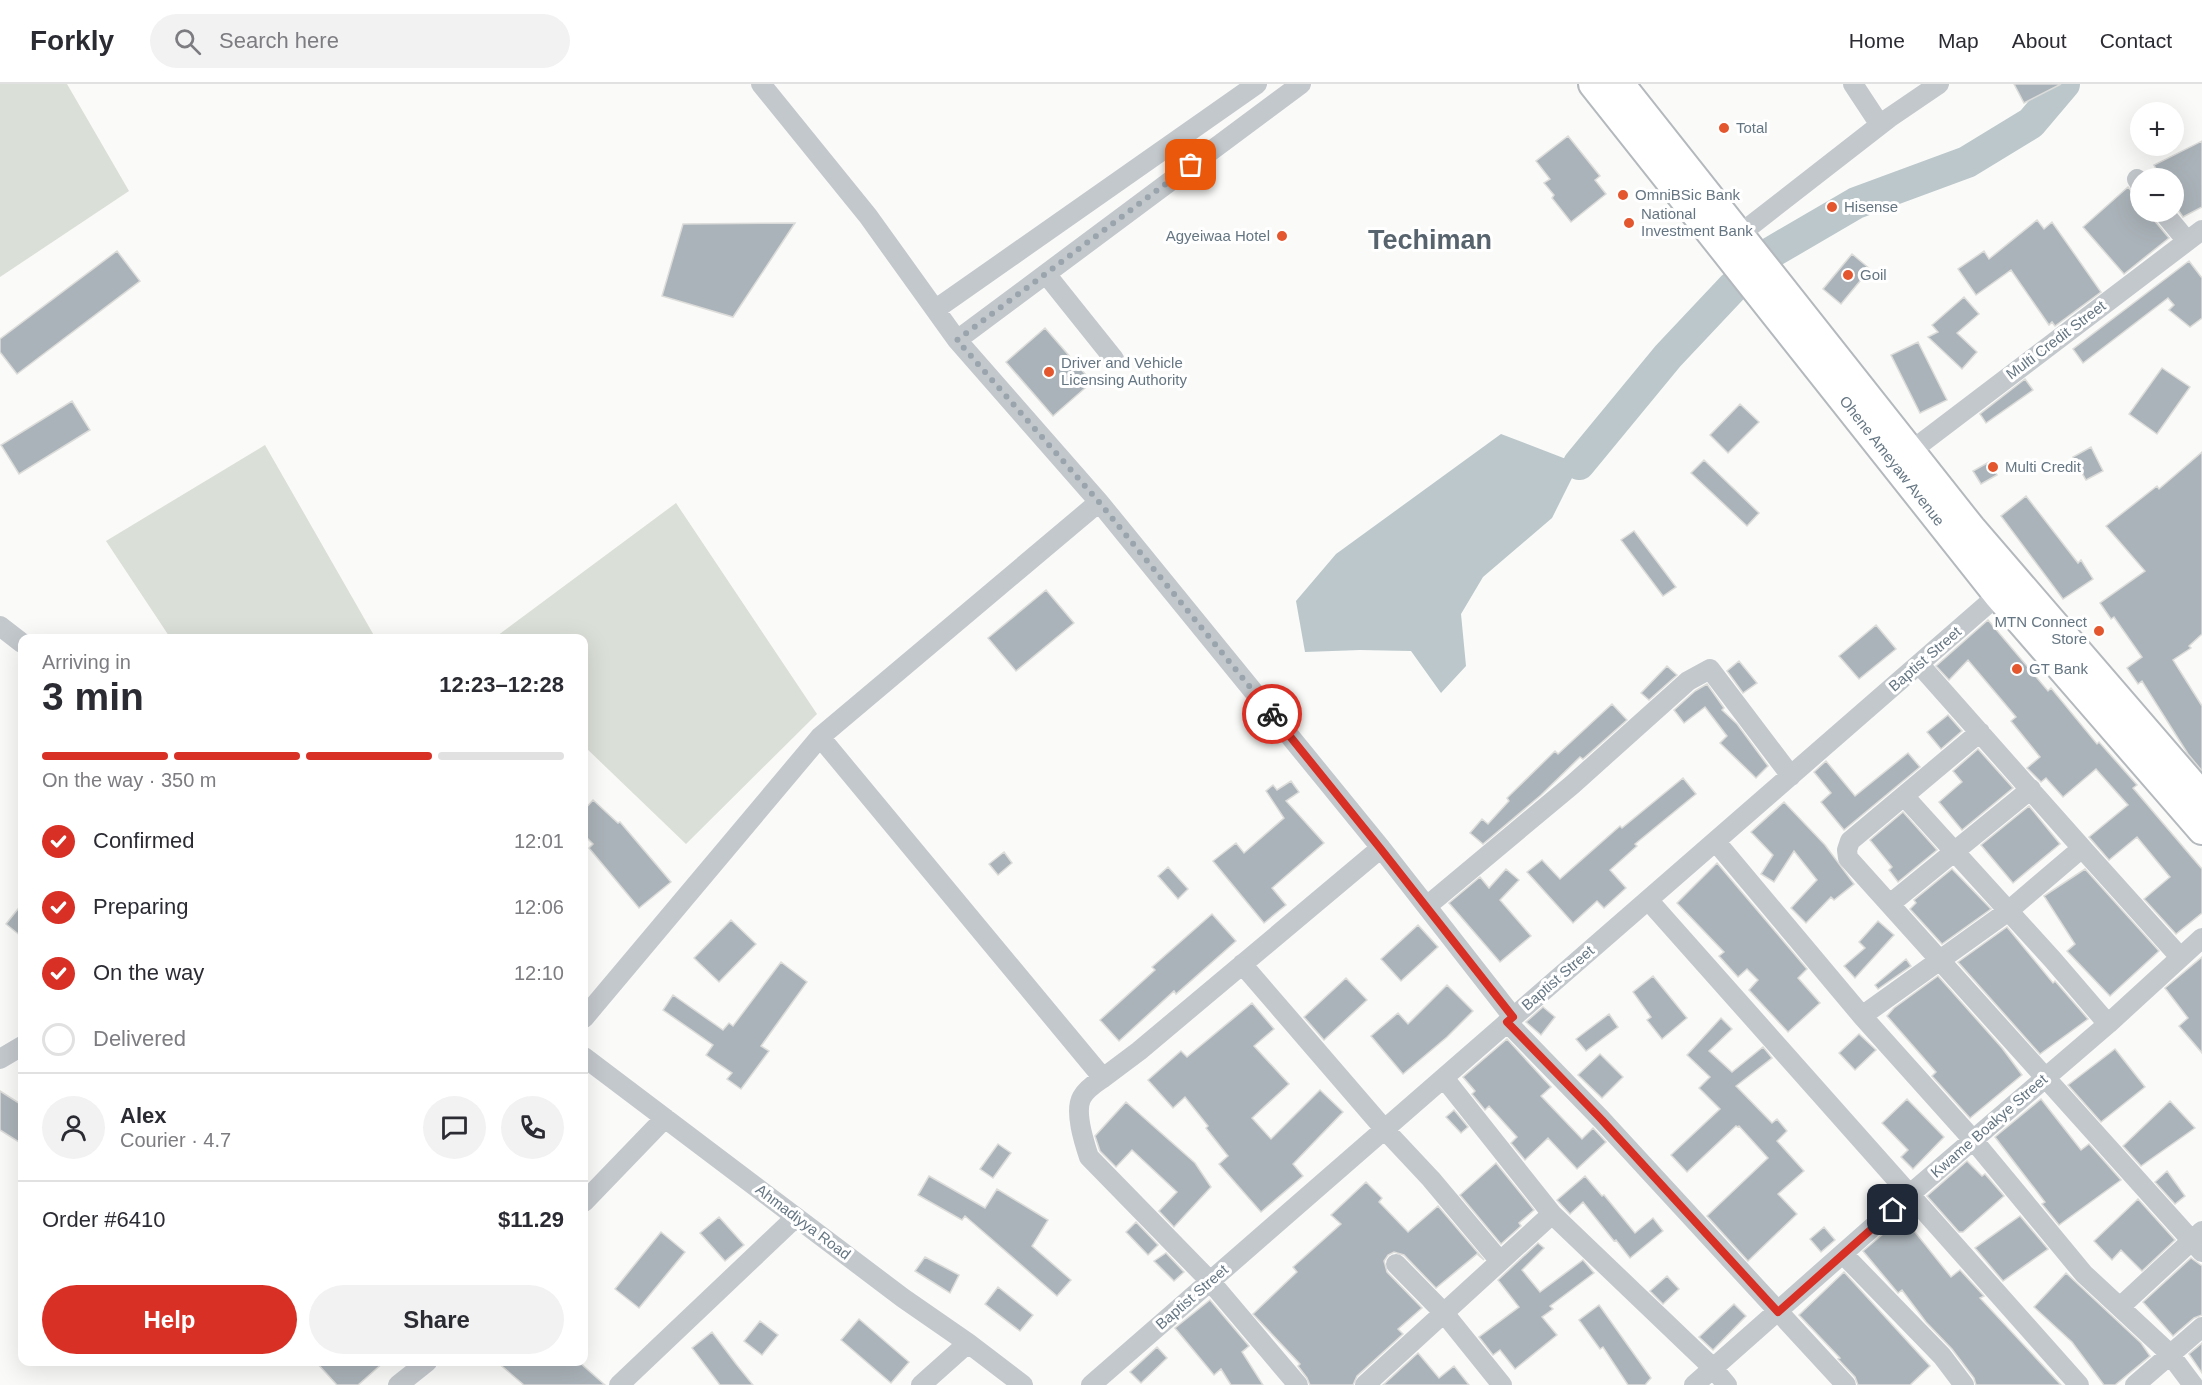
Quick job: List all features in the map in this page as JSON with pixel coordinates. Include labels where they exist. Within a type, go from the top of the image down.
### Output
[{"type":"highway","name":"Ohene Ameyaw Avenue","points":[[1593,84],[1634,119],[1836,374],[1998,595],[2202,830]]},
{"type":"highway","name":"Ohene Ameyaw Avenue","points":[[1620,84],[1634,119]]},
{"type":"highway","name":"Ohene Ameyaw Avenue","points":[[1691,191],[1740,234],[1777,298]]},
{"type":"highway","name":"Ohene Ameyaw Avenue","points":[[1836,374],[1911,451],[2018,583],[2202,796]]},
{"type":"street","points":[[761,84],[868,216],[957,340],[1099,502],[1380,848],[1510,1019],[1846,1385]]},
{"type":"street","points":[[936,309],[1257,84]]},
{"type":"street","points":[[957,340],[1301,84]]},
{"type":"street","points":[[1853,84],[1880,125]]},
{"type":"street","points":[[1740,234],[1933,86]]},
{"type":"street","points":[[2176,222],[2194,236]]},
{"type":"street","name":"Multi Credit Street","points":[[1911,451],[2194,236]]},
{"type":"street","points":[[1046,274],[1114,360]]},
{"type":"street","points":[[588,1013],[820,737],[1099,502]]},
{"type":"street","name":"Baptist Street","points":[[1091,1385],[1998,595]]},
{"type":"street","points":[[0,626],[18,640]]},
{"type":"street","points":[[1919,664],[2180,957]]},
{"type":"street","points":[[1426,906],[1572,785],[1688,681],[1710,669],[1791,776]]},
{"type":"street","points":[[1980,732],[1850,842],[1847,850],[1848,858],[2045,1078],[2199,1242],[2120,1307]]},
{"type":"street","points":[[820,737],[1103,1078]]},
{"type":"street","points":[[1890,904],[2031,789]]},
{"type":"street","points":[[1904,796],[2108,1024]]},
{"type":"street","points":[[1716,843],[1862,1016],[1974,1141],[2084,1274],[2169,1353],[2193,1385]]},
{"type":"street","points":[[1298,1385],[1210,1281],[1089,1157],[1082,1135],[1080,1099],[1087,1090],[1139,1051],[1380,848]]},
{"type":"street","points":[[1862,1016],[2007,912],[2082,848]]},
{"type":"street","points":[[1648,901],[2079,1385]]},
{"type":"street","name":"Kwame Boakye Street","points":[[1694,1385],[1909,1195],[2108,1024],[2202,938]]},
{"type":"street","points":[[1242,964],[1499,1260]]},
{"type":"street","points":[[0,1059],[18,1048]]},
{"type":"street","name":"Ahmadiyya Road","points":[[588,1060],[903,1298],[969,1343],[1023,1385]]},
{"type":"street","points":[[1444,1077],[1552,1214],[1713,1368],[1727,1385]]},
{"type":"street","points":[[588,1198],[665,1118]]},
{"type":"street","points":[[1365,1385],[1499,1260],[1552,1214]]},
{"type":"street","points":[[619,1385],[796,1217]]},
{"type":"street","points":[[1843,1254],[1942,1356],[1964,1385]]},
{"type":"street","points":[[1396,1264],[1444,1312],[1502,1385]]},
{"type":"street","points":[[2135,1385],[2169,1353],[2202,1327]]},
{"type":"street","points":[[921,1385],[969,1343]]},
{"type":"street","points":[[398,1385],[422,1366]]},
{"type":"shaded area","points":[[0,84],[67,84],[129,191],[0,277]]},
{"type":"shaded area","points":[[1501,434],[1579,464],[1552,518],[1483,577],[1461,614],[1466,666],[1441,693],[1411,651],[1305,652],[1296,601],[1336,554]]},
{"type":"shaded area","points":[[265,445],[373,634],[168,634],[106,541]]},
{"type":"shaded area","points":[[676,503],[817,714],[686,844],[588,750],[588,634],[500,634]]},
{"type":"building","points":[[2014,84],[2061,84],[2024,103]]},
{"type":"building","points":[[1568,136],[1600,176],[1595,180],[1606,194],[1571,222],[1552,198],[1554,195],[1544,183],[1550,179],[1536,161]]},
{"type":"building","points":[[2202,141],[2202,207],[2184,216],[2184,168],[2156,168],[2154,165],[2172,156],[2184,156],[2184,150]]},
{"type":"building","points":[[2128,187],[2130,189],[2130,222],[2156,222],[2169,238],[2124,274],[2083,227]]},
{"type":"building","points":[[2037,220],[2044,229],[2052,222],[2101,292],[2055,326],[2052,322],[2049,325],[2011,270],[1976,295],[1958,269],[1984,251],[1989,259]]},
{"type":"building","points":[[795,223],[733,317],[662,296],[683,224]]},
{"type":"building","points":[[117,251],[140,281],[17,374],[0,352],[0,339]]},
{"type":"building","points":[[1852,254],[1870,269],[1841,304],[1823,289]]},
{"type":"building","points":[[2189,261],[2202,278],[2202,318],[2190,327],[2169,310],[2174,305],[2168,298],[2083,363],[2073,349]]},
{"type":"building","points":[[1964,297],[1979,314],[1957,333],[1977,352],[1962,369],[1928,337],[1938,332],[1932,325]]},
{"type":"building","name":"Driver and Vehicle Licensing Authority","points":[[1045,328],[1092,382],[1053,416],[1006,362]]},
{"type":"building","points":[[1918,342],[1947,400],[1920,413],[1891,355]]},
{"type":"building","points":[[2162,368],[2190,387],[2157,434],[2129,414]]},
{"type":"building","points":[[2025,379],[2033,390],[1986,423],[1980,414]]},
{"type":"building","points":[[72,401],[90,430],[19,474],[1,445]]},
{"type":"building","points":[[1740,404],[1759,422],[1728,453],[1710,435]]},
{"type":"building","points":[[2091,447],[2103,471],[2086,480],[2073,457]]},
{"type":"building","points":[[2202,452],[2202,634],[2189,646],[2191,648],[2173,660],[2202,706],[2202,771],[2188,754],[2142,681],[2138,684],[2127,668],[2142,657],[2114,617],[2111,619],[2100,603],[2145,571],[2106,526],[2157,486],[2159,489]]},
{"type":"building","points":[[1704,460],[1759,513],[1747,526],[1691,473]]},
{"type":"building","points":[[1989,462],[1997,475],[1981,484],[1973,471]]},
{"type":"building","points":[[2026,496],[2078,563],[2081,560],[2093,579],[2063,599],[2001,516]]},
{"type":"building","points":[[1634,531],[1676,587],[1663,596],[1621,540]]},
{"type":"building","points":[[1046,590],[1074,623],[1016,671],[988,638]]},
{"type":"building","points":[[1988,620],[2048,691],[2051,688],[2097,744],[2099,742],[2137,785],[2133,788],[2202,869],[2202,913],[2176,934],[2144,899],[2170,877],[2137,837],[2109,860],[2089,837],[2128,805],[2096,769],[2063,797],[2046,778],[2041,782],[2027,768],[2040,757],[2011,721],[2016,717],[1968,660],[1949,680],[1936,666]]},
{"type":"building","points":[[1876,625],[1896,649],[1859,679],[1839,656]]},
{"type":"building","points":[[1739,661],[1757,683],[1743,693],[1727,671]]},
{"type":"building","points":[[1667,666],[1677,675],[1649,700],[1641,693]]},
{"type":"building","points":[[1707,684],[1724,708],[1722,710],[1737,724],[1768,766],[1756,778],[1720,743],[1727,736],[1705,707],[1684,723],[1674,710],[1695,691]]},
{"type":"building","points":[[1612,704],[1627,720],[1583,759],[1580,757],[1541,795],[1483,844],[1470,833],[1482,819],[1488,824],[1509,801],[1507,798],[1555,751],[1558,754]]},
{"type":"building","points":[[1948,715],[1962,731],[1941,749],[1927,732]]},
{"type":"building","points":[[1978,749],[2013,788],[1962,830],[1939,802],[1962,782],[1953,771]]},
{"type":"building","points":[[1908,753],[1920,767],[1844,830],[1821,802],[1831,793],[1814,772],[1826,761],[1855,796]]},
{"type":"building","points":[[1683,778],[1696,794],[1635,844],[1637,846],[1610,870],[1626,888],[1604,908],[1597,901],[1573,923],[1527,872],[1542,860],[1560,879],[1620,826],[1622,828]]},
{"type":"building","points":[[1291,781],[1299,792],[1286,801],[1324,843],[1272,888],[1286,905],[1264,923],[1213,861],[1236,843],[1244,853],[1284,818],[1266,791],[1273,785],[1277,790]]},
{"type":"building","points":[[593,800],[618,823],[620,822],[671,882],[639,908],[589,848],[593,844],[588,839],[588,806]]},
{"type":"building","points":[[1784,802],[1825,845],[1854,884],[1834,900],[1831,897],[1806,923],[1791,908],[1817,880],[1794,851],[1774,882],[1761,874],[1773,855],[1751,832]]},
{"type":"building","points":[[2029,806],[2060,844],[2013,883],[1981,845]]},
{"type":"building","points":[[1903,812],[1937,850],[1898,882],[1889,870],[1892,867],[1870,840]]},
{"type":"building","points":[[1004,852],[1012,863],[998,875],[989,864]]},
{"type":"building","points":[[1717,863],[1807,969],[1798,978],[1820,1003],[1788,1032],[1749,990],[1758,980],[1747,969],[1738,977],[1719,956],[1724,952],[1677,903]]},
{"type":"building","points":[[1168,867],[1188,889],[1178,899],[1158,876]]},
{"type":"building","points":[[1506,869],[1519,880],[1500,900],[1531,936],[1500,962],[1449,903],[1480,877],[1489,888]]},
{"type":"building","points":[[1952,869],[1991,909],[1942,944],[1910,909],[1916,903],[1914,900]]},
{"type":"building","points":[[2085,869],[2159,951],[2110,996],[2067,951],[2075,944],[2044,896]]},
{"type":"building","points":[[18,909],[18,934],[6,924]]},
{"type":"building","points":[[1212,914],[1236,941],[1176,994],[1174,991],[1119,1041],[1100,1020],[1155,970],[1152,967]]},
{"type":"building","points":[[731,920],[756,944],[719,982],[694,958]]},
{"type":"building","points":[[1878,921],[1894,935],[1855,978],[1844,966],[1865,948],[1859,942]]},
{"type":"building","points":[[1418,925],[1438,947],[1401,981],[1381,959]]},
{"type":"building","points":[[2007,927],[2053,983],[2055,981],[2088,1019],[2040,1054],[1958,962]]},
{"type":"building","points":[[2202,957],[2202,1053],[2179,1026],[2188,1018],[2165,988]]},
{"type":"building","points":[[1906,959],[1911,966],[1878,989],[1875,985]]},
{"type":"building","points":[[781,962],[807,982],[761,1046],[769,1051],[741,1089],[727,1079],[732,1073],[706,1055],[713,1045],[663,1010],[673,995],[723,1030],[729,1023],[733,1026]]},
{"type":"building","points":[[1653,976],[1687,1018],[1662,1039],[1647,1020],[1651,1017],[1633,992]]},
{"type":"building","points":[[1938,976],[2002,1048],[2022,1075],[1970,1118],[1932,1076],[1936,1072],[1887,1016],[1894,1008]]},
{"type":"building","points":[[1346,978],[1367,1000],[1324,1040],[1304,1017]]},
{"type":"building","points":[[1447,985],[1473,1011],[1447,1037],[1403,1074],[1371,1036],[1398,1013],[1408,1024]]},
{"type":"building","points":[[1252,1003],[1274,1029],[1254,1046],[1289,1084],[1252,1118],[1271,1139],[1320,1090],[1343,1112],[1293,1164],[1303,1176],[1261,1212],[1219,1164],[1228,1156],[1185,1097],[1173,1108],[1148,1080],[1181,1051],[1187,1057]]},
{"type":"building","points":[[1543,1007],[1555,1017],[1541,1035],[1526,1022]]},
{"type":"building","points":[[1609,1014],[1618,1027],[1586,1051],[1576,1039]]},
{"type":"building","points":[[1721,1018],[1732,1029],[1709,1051],[1732,1072],[1763,1047],[1772,1058],[1736,1086],[1772,1123],[1777,1119],[1787,1131],[1777,1141],[1804,1171],[1778,1194],[1797,1214],[1748,1261],[1707,1216],[1768,1158],[1739,1126],[1736,1126],[1687,1172],[1671,1155],[1720,1109],[1699,1088],[1710,1077],[1687,1055]]},
{"type":"building","points":[[1859,1034],[1876,1050],[1855,1070],[1839,1053]]},
{"type":"building","points":[[1507,1039],[1551,1087],[1541,1096],[1582,1139],[1593,1128],[1606,1142],[1577,1169],[1548,1138],[1525,1160],[1511,1143],[1517,1137],[1489,1106],[1485,1110],[1472,1094],[1475,1091],[1463,1077]]},
{"type":"building","points":[[2115,1049],[2145,1087],[2101,1122],[2068,1085]]},
{"type":"building","points":[[1600,1054],[1623,1077],[1602,1098],[1578,1075]]},
{"type":"building","points":[[0,1091],[18,1102],[18,1141],[0,1130]]},
{"type":"building","points":[[1907,1099],[1944,1137],[1913,1169],[1901,1157],[1908,1150],[1882,1123]]},
{"type":"building","points":[[2041,1099],[2081,1150],[2089,1144],[2121,1180],[2059,1225],[2042,1204],[2045,1202],[1995,1137]]},
{"type":"building","points":[[2170,1101],[2195,1128],[2141,1166],[2123,1146]]},
{"type":"building","points":[[1126,1102],[1195,1163],[1211,1187],[1174,1227],[1159,1211],[1177,1192],[1132,1150],[1116,1167],[1100,1151],[1095,1136]]},
{"type":"building","points":[[1454,1110],[1468,1127],[1461,1133],[1446,1117]]},
{"type":"building","points":[[998,1144],[1011,1153],[993,1178],[980,1169]]},
{"type":"building","points":[[1967,1161],[1982,1176],[1985,1174],[2004,1196],[1963,1232],[1959,1232],[1927,1196]]},
{"type":"building","points":[[1496,1163],[1534,1210],[1519,1223],[1521,1226],[1501,1244],[1460,1195]]},
{"type":"building","points":[[2167,1171],[2185,1196],[2175,1204],[2155,1182]]},
{"type":"building","points":[[929,1176],[985,1208],[997,1189],[1048,1220],[1032,1246],[1071,1280],[1057,1296],[965,1216],[962,1220],[918,1195]]},
{"type":"building","points":[[1585,1176],[1635,1233],[1653,1218],[1663,1231],[1630,1258],[1583,1202],[1570,1214],[1557,1200]]},
{"type":"building","points":[[1366,1182],[1382,1198],[1379,1202],[1408,1232],[1438,1206],[1484,1260],[1477,1254],[1436,1288],[1404,1255],[1394,1252],[1388,1255],[1384,1261],[1387,1272],[1422,1308],[1398,1329],[1403,1334],[1357,1376],[1353,1385],[1310,1385],[1298,1366],[1300,1364],[1253,1314],[1297,1272],[1293,1267],[1341,1224],[1331,1215]]},
{"type":"building","points":[[2138,1199],[2175,1240],[2142,1271],[2121,1250],[2112,1260],[2094,1241]]},
{"type":"building","points":[[2020,1216],[2048,1249],[2003,1281],[1975,1248]]},
{"type":"building","points":[[719,1217],[744,1245],[725,1261],[700,1233]]},
{"type":"building","points":[[1903,1217],[1951,1277],[1960,1270],[1984,1296],[1980,1298],[2061,1385],[1976,1385],[1974,1378],[1952,1349],[1926,1322],[1902,1290],[1898,1293],[1863,1251]]},
{"type":"building","points":[[1136,1222],[1158,1245],[1148,1255],[1126,1232]]},
{"type":"building","points":[[1824,1227],[1835,1240],[1821,1252],[1810,1239]]},
{"type":"building","points":[[661,1232],[685,1252],[639,1308],[615,1289]]},
{"type":"building","points":[[1538,1243],[1544,1248],[1522,1270],[1540,1292],[1583,1260],[1594,1273],[1550,1306],[1553,1309],[1542,1317],[1557,1335],[1515,1369],[1500,1350],[1493,1355],[1479,1337],[1519,1307],[1498,1280]]},
{"type":"building","points":[[1166,1253],[1184,1272],[1174,1281],[1154,1261]]},
{"type":"building","points":[[925,1257],[959,1275],[950,1293],[915,1271]]},
{"type":"building","points":[[2191,1258],[2202,1266],[2202,1315],[2194,1318],[2173,1336],[2143,1302]]},
{"type":"building","points":[[1844,1272],[1930,1366],[1910,1385],[1858,1385],[1855,1377],[1838,1359],[1840,1358],[1799,1315]]},
{"type":"building","points":[[2066,1273],[2141,1343],[2150,1356],[2115,1385],[2104,1385],[2072,1342],[2034,1307]]},
{"type":"building","points":[[1667,1276],[1679,1289],[1663,1304],[1650,1291]]},
{"type":"building","points":[[998,1287],[1033,1315],[1020,1331],[985,1304]]},
{"type":"building","points":[[1210,1300],[1249,1346],[1242,1352],[1263,1385],[1231,1385],[1221,1369],[1214,1375],[1175,1328]]},
{"type":"building","points":[[1734,1304],[1746,1316],[1713,1350],[1699,1337]]},
{"type":"building","points":[[1599,1305],[1651,1378],[1645,1385],[1628,1385],[1603,1347],[1600,1349],[1579,1320]]},
{"type":"building","points":[[859,1319],[909,1362],[891,1383],[841,1340]]},
{"type":"building","points":[[760,1321],[778,1335],[762,1355],[744,1341]]},
{"type":"building","points":[[712,1332],[753,1385],[720,1385],[692,1348]]},
{"type":"building","points":[[2202,1343],[2202,1373],[2189,1354]]},
{"type":"building","points":[[1157,1347],[1167,1358],[1141,1383],[1130,1372]]},
{"type":"building","points":[[1418,1353],[1439,1378],[1454,1366],[1469,1385],[1383,1385]]},
{"type":"building","points":[[320,1366],[379,1366],[358,1385],[337,1385]]},
{"type":"building","points":[[502,1366],[584,1366],[605,1385],[524,1385]]},
{"type":"waterway","points":[[1772,252],[1856,203],[1967,162],[2031,123],[2064,84]]},
{"type":"waterway","points":[[1579,464],[1668,356],[1733,287]]},
{"type":"way so far","points":[[1191,165],[957,340],[1099,502],[1272,714]]},
{"type":"place","name":"Total","points":[[1724,128]]},
{"type":"place","name":"OmniBSic Bank","points":[[1623,195]]},
{"type":"place","name":"Hisense","points":[[1832,207]]},
{"type":"place","name":"National Investment Bank","points":[[1629,223]]},
{"type":"place","name":"Agyeiwaa Hotel","points":[[1282,236]]},
{"type":"place","name":"Goil","points":[[1848,275]]},
{"type":"place","name":"Driver and Vehicle Licensing Authority","points":[[1049,372]]},
{"type":"place","name":"Multi Credit","points":[[1993,467]]},
{"type":"place","name":"MTN Connect Store","points":[[2099,631]]},
{"type":"place","name":"GT Bank","points":[[2017,669]]},
{"type":"district","name":"Techiman","points":[[1430,240]]},
{"type":"route","points":[[1272,714],[1513,1017],[1507,1022],[1602,1120],[1778,1312],[1893,1210]]}]
